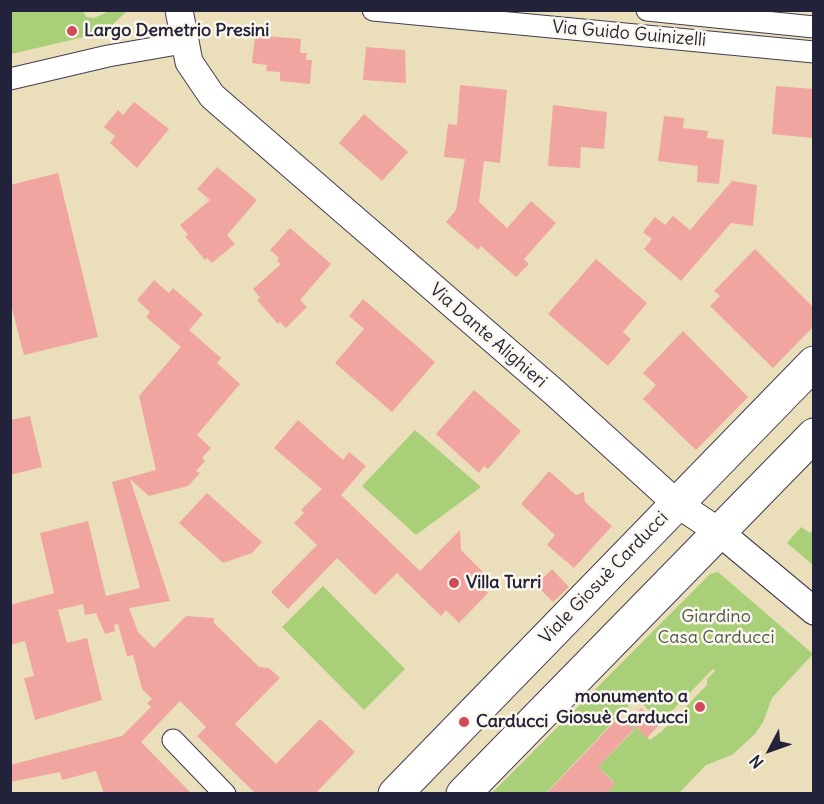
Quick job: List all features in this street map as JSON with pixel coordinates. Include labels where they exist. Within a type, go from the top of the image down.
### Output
[{"type":"main road","name":"Viale Giosuè Carducci","points":[[395,794],[813,363]]},
{"type":"main road","points":[[463,794],[718,531],[812,438],[773,404]]},
{"type":"street","name":"Via Dante Alighieri","points":[[178,10],[183,43],[198,78],[212,96],[555,393],[676,503],[718,531],[813,611]]},
{"type":"street","name":"Via Guido Guinizelli","points":[[373,10],[813,52]]},
{"type":"street","name":"Via Guido Guinizelli","points":[[647,10],[813,27]]},
{"type":"street","points":[[10,79],[108,56],[183,43]]},
{"type":"street","points":[[173,740],[225,794]]},
{"type":"green space","name":"Largo Demetrio Presini","points":[[10,11],[83,11],[86,17],[94,18],[110,11],[127,11],[109,28],[97,34],[11,54]]},
{"type":"green space","points":[[415,430],[481,487],[416,535],[362,486]]},
{"type":"green space","points":[[801,527],[810,533],[813,529],[813,565],[787,543]]},
{"type":"green space","name":"Giardino Casa Carducci","points":[[718,572],[813,654],[772,698],[763,722],[755,734],[732,755],[706,765],[679,793],[606,793],[615,783],[598,767],[634,730],[623,719],[627,719],[650,740],[662,731],[707,685],[707,679],[715,671],[713,669],[663,720],[659,720],[638,700],[634,700],[546,793],[491,794],[710,574]]},
{"type":"green space","points":[[323,586],[405,669],[364,710],[282,627]]},
{"type":"building","points":[[255,35],[301,39],[300,53],[307,53],[306,60],[312,60],[310,84],[280,81],[280,72],[266,71],[267,65],[252,63]]},
{"type":"building","points":[[366,47],[405,50],[406,83],[363,80]]},
{"type":"building","points":[[460,85],[507,90],[500,163],[484,161],[479,202],[507,228],[531,201],[556,223],[524,259],[529,264],[516,277],[481,246],[478,250],[446,222],[456,210],[465,159],[444,157],[448,124],[457,125]]},
{"type":"building","points":[[776,86],[813,89],[813,138],[772,134]]},
{"type":"building","points":[[134,102],[169,129],[137,168],[110,143],[115,136],[104,127],[118,110],[123,115]]},
{"type":"building","points":[[553,105],[607,112],[604,149],[581,147],[580,168],[548,166]]},
{"type":"building","points":[[364,114],[408,152],[382,181],[339,143]]},
{"type":"building","points":[[664,116],[684,118],[683,128],[708,131],[707,138],[724,140],[719,184],[697,182],[698,166],[658,161]]},
{"type":"building","points":[[217,167],[257,200],[227,235],[235,244],[212,263],[207,258],[205,260],[185,236],[188,235],[180,225],[210,200],[197,189]]},
{"type":"building","points":[[58,173],[98,337],[24,355],[10,301],[10,185]]},
{"type":"building","points":[[732,181],[757,185],[753,226],[731,223],[681,281],[644,249],[652,239],[643,232],[655,217],[665,225],[673,216],[690,230]]},
{"type":"building","points":[[290,228],[331,264],[300,300],[307,307],[286,328],[280,322],[278,324],[257,300],[260,298],[253,289],[281,264],[277,261],[279,258],[270,250]]},
{"type":"building","points":[[755,249],[813,307],[813,327],[773,368],[710,306],[720,296],[714,291]]},
{"type":"building","points":[[596,259],[647,303],[623,332],[631,339],[608,366],[548,314]]},
{"type":"building","points":[[154,280],[169,293],[173,288],[203,314],[189,330],[221,358],[217,363],[240,384],[197,435],[211,448],[202,458],[205,461],[196,471],[200,473],[188,486],[149,496],[130,479],[170,601],[129,608],[138,632],[154,648],[186,616],[214,618],[214,623],[259,667],[269,668],[280,678],[235,724],[276,764],[320,719],[355,752],[315,794],[256,794],[197,736],[206,727],[180,701],[141,742],[192,794],[104,794],[96,771],[62,780],[60,772],[10,782],[10,765],[122,736],[151,707],[147,703],[152,699],[142,689],[133,655],[127,656],[118,624],[114,625],[115,631],[105,634],[96,613],[85,615],[83,604],[58,610],[67,643],[87,638],[102,700],[35,720],[24,678],[34,676],[25,641],[10,645],[10,605],[54,593],[40,533],[88,521],[106,596],[140,588],[112,482],[156,470],[139,396],[181,347],[146,317],[150,312],[137,300]]},
{"type":"building","points":[[363,299],[435,362],[392,412],[335,363],[364,329],[349,316]]},
{"type":"building","points":[[683,331],[748,397],[696,450],[643,399],[656,385],[643,373]]},
{"type":"building","points":[[474,390],[521,431],[488,469],[484,466],[479,473],[436,434]]},
{"type":"building","points":[[30,416],[42,467],[10,475],[10,420]]},
{"type":"building","points":[[298,420],[343,460],[349,452],[366,466],[341,495],[420,571],[460,530],[461,550],[490,579],[482,587],[488,593],[459,623],[446,610],[441,616],[397,573],[375,595],[337,558],[288,609],[271,592],[317,545],[294,523],[304,513],[301,510],[322,489],[274,448]]},
{"type":"building","points":[[549,471],[576,495],[584,492],[585,502],[612,526],[574,568],[547,545],[555,535],[521,504]]},
{"type":"building","points":[[207,493],[262,542],[252,553],[223,563],[179,523]]},
{"type":"building","points":[[552,569],[569,587],[553,602],[536,585]]},
{"type":"building","points":[[641,708],[659,725],[647,738],[629,720]]},
{"type":"building","points":[[620,716],[634,729],[598,767],[615,784],[606,794],[546,794]]},
{"type":"place","name":"Largo Demetrio Presini","points":[[72,31]]},
{"type":"place","name":"Villa Turri","points":[[454,583]]},
{"type":"place","name":"monumento a Giosuè Carducci","points":[[700,707]]},
{"type":"place","name":"Carducci","points":[[464,722]]}]
